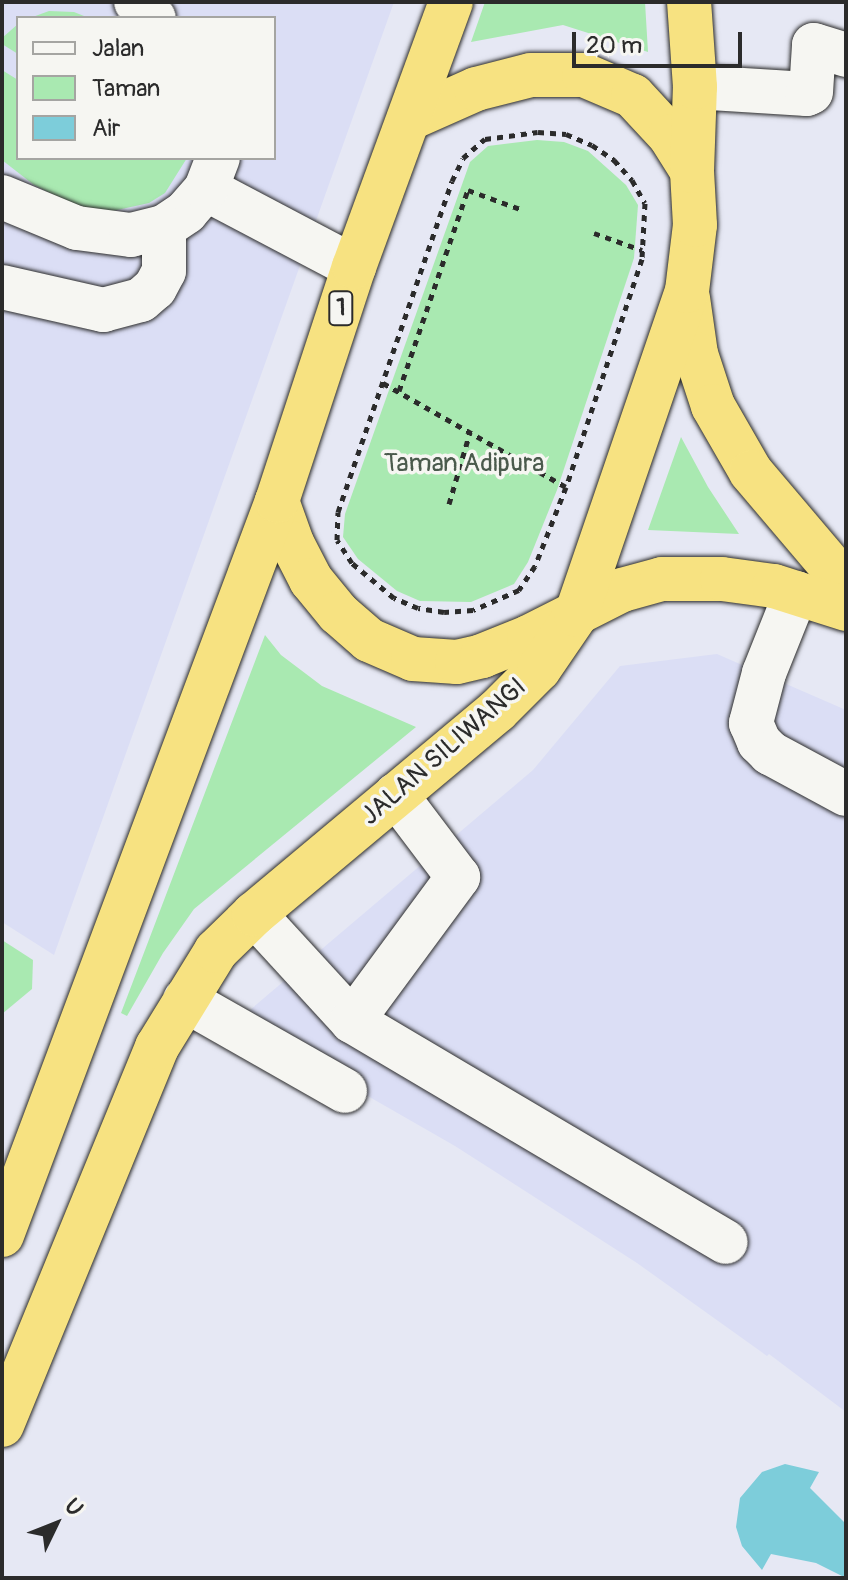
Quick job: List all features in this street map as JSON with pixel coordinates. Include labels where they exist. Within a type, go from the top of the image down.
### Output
[{"type":"highway","name":"1","points":[[277,501],[354,267],[451,2]]},
{"type":"highway","name":"JALAN SILIWANGI","points":[[2,1423],[157,1047],[216,951],[254,914],[497,711],[539,669],[576,615],[687,291],[695,225],[692,171],[695,87],[689,2]]},
{"type":"highway","points":[[411,118],[476,89],[531,75],[584,75],[633,96],[670,136],[692,171]]},
{"type":"highway","points":[[687,291],[696,354],[713,406],[751,472],[846,584]]},
{"type":"highway","points":[[277,501],[292,543],[311,580],[338,613],[369,640],[413,659],[457,662],[482,656],[576,615],[622,590],[662,579],[722,579],[774,586],[846,609]]},
{"type":"highway","points":[[2,1235],[277,501]]},
{"type":"highway","points":[[2,1135],[46,1112]]},
{"type":"lane","points":[[136,2],[152,16]]},
{"type":"lane","points":[[695,87],[807,94],[811,92],[814,45],[846,55]]},
{"type":"lane","points":[[2,197],[77,228],[131,235],[164,227],[186,212],[212,173],[354,267]]},
{"type":"lane","points":[[2,287],[103,310],[141,300],[155,288],[164,271],[164,227]]},
{"type":"lane","points":[[796,593],[764,673],[751,723],[759,742],[770,753],[846,794]]},
{"type":"lane","points":[[352,1021],[458,877],[396,795]]},
{"type":"lane","points":[[254,914],[352,1021],[725,1242]]},
{"type":"lane","points":[[185,1000],[345,1091]]},
{"type":"path","points":[[538,132],[566,134],[592,145],[632,180],[645,203],[643,251],[627,309],[566,487],[535,566],[519,590],[473,610],[444,612],[394,598],[352,563],[337,540],[338,512],[383,383],[452,181],[463,158],[485,139],[538,132]]},
{"type":"path","points":[[399,391],[468,190],[523,210]]},
{"type":"path","points":[[594,233],[643,251]]},
{"type":"path","points":[[383,383],[566,487]]},
{"type":"path","points":[[449,504],[470,432]]},
{"type":"shaded area","points":[[2,2],[394,2],[54,955],[2,922]]},
{"type":"shaded area","points":[[717,654],[846,710],[846,1412],[769,1354],[767,1356],[637,1263],[455,1146],[237,1021],[533,770],[620,666]]},
{"type":"green space","points":[[485,2],[645,2],[648,52],[563,25],[471,42]]},
{"type":"green space","points":[[49,11],[74,12],[84,16],[35,16]]},
{"type":"green space","points":[[16,26],[16,53],[2,44],[2,38]]},
{"type":"green space","points":[[2,70],[16,79],[16,160],[186,160],[165,193],[149,203],[108,212],[74,205],[34,185],[2,160]]},
{"type":"green space","name":"Taman Adipura","points":[[537,140],[564,142],[588,151],[626,185],[638,205],[634,258],[557,490],[528,562],[514,584],[471,602],[420,601],[397,591],[358,559],[343,537],[345,514],[470,162],[488,146]]},
{"type":"green space","points":[[681,437],[708,487],[739,534],[648,530]]},
{"type":"green space","points":[[265,635],[281,655],[322,686],[416,727],[194,909],[163,953],[127,1016],[121,1013]]},
{"type":"green space","points":[[2,940],[33,960],[32,989],[2,1014]]},
{"type":"water","points":[[785,1464],[819,1472],[810,1488],[846,1524],[846,1578],[816,1563],[771,1554],[762,1570],[742,1546],[736,1527],[740,1498],[762,1472]]}]
